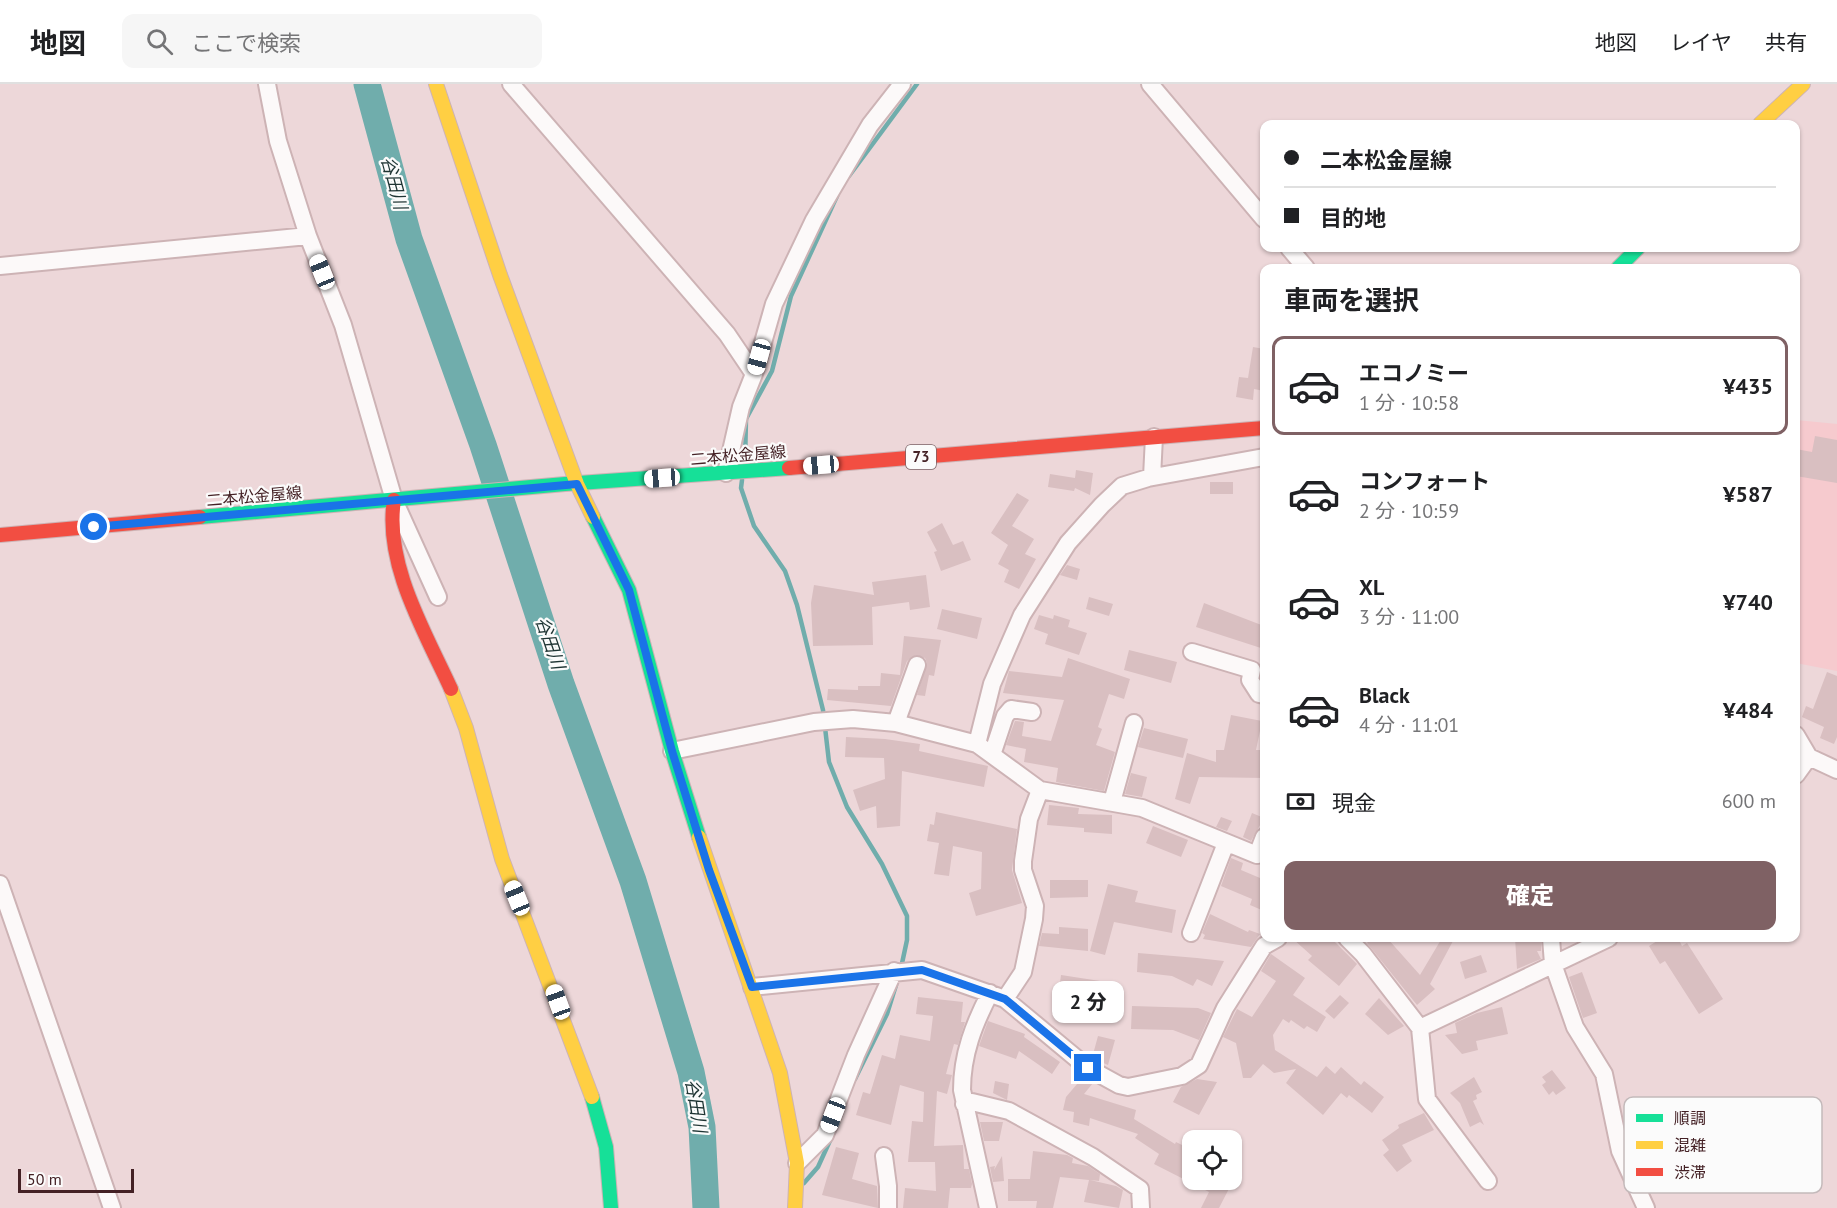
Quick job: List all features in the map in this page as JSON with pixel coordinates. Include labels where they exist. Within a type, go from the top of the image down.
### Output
[{"type":"street","points":[[267,84],[278,141],[308,236],[343,325],[438,597]]},
{"type":"street","points":[[436,84],[571,484],[629,590],[672,751],[709,870],[752,987],[780,1073],[797,1163],[795,1208]]},
{"type":"street","points":[[511,84],[727,334],[754,374]]},
{"type":"street","points":[[726,473],[741,407],[754,374],[774,304],[814,220],[870,125],[902,84]]},
{"type":"street","points":[[1150,84],[1260,214]]},
{"type":"street","points":[[1777,84],[1789,98]]},
{"type":"street","points":[[1764,120],[1803,84]]},
{"type":"street","points":[[0,266],[308,236]]},
{"type":"street","points":[[1292,252],[1303,264]]},
{"type":"street","points":[[1622,264],[1634,252]]},
{"type":"street","points":[[977,744],[992,684],[1005,652],[1022,615],[1068,543],[1122,486],[1152,477],[1259,458],[1257,429]]},
{"type":"street","name":"二本松金屋線","points":[[0,535],[571,484],[1257,429]]},
{"type":"street","points":[[1152,477],[1154,437]]},
{"type":"street","points":[[402,499],[389,515],[401,570],[460,711],[501,857],[550,979],[605,1135],[611,1178],[611,1208]]},
{"type":"street","points":[[1192,652],[1252,670],[1250,680],[1260,694]]},
{"type":"street","points":[[896,723],[917,665]]},
{"type":"street","points":[[992,755],[1005,716],[1011,709],[1032,712]]},
{"type":"street","points":[[672,751],[814,722],[853,719],[896,723],[977,744],[1040,790],[1142,808],[1260,858]]},
{"type":"street","points":[[1112,802],[1134,723]]},
{"type":"street","points":[[1800,742],[1809,757],[1837,770]]},
{"type":"street","points":[[1800,770],[1809,757]]},
{"type":"street","points":[[988,1208],[964,1104],[962,1076],[972,1027],[998,996],[1023,972],[1035,906],[1023,870],[1023,861],[1029,819],[1040,790]]},
{"type":"street","points":[[1191,933],[1226,843]]},
{"type":"street","points":[[0,884],[112,1208]]},
{"type":"street","points":[[752,987],[922,970],[998,996],[1088,1068],[1119,1085],[1128,1087],[1182,1076],[1199,1065],[1225,1008],[1264,946],[1271,942]]},
{"type":"street","points":[[1350,942],[1420,1028],[1427,1099],[1488,1181]]},
{"type":"street","points":[[1551,942],[1553,964],[1575,1027],[1604,1074],[1620,1152],[1624,1161]]},
{"type":"street","points":[[1420,1028],[1553,964],[1588,942]]},
{"type":"street","points":[[797,1163],[825,1135],[856,1055],[894,971]]},
{"type":"street","points":[[964,1104],[972,1102],[1000,1107],[1093,1157],[1140,1189],[1141,1208]]},
{"type":"street","points":[[884,1156],[888,1208]]},
{"type":"street","points":[[1639,1193],[1646,1208]]},
{"type":"shaded area","points":[[1800,420],[1837,424],[1837,671],[1800,664]]},
{"type":"building","points":[[1253,347],[1260,348],[1260,390],[1254,389],[1253,400],[1236,397],[1239,377],[1248,378]]},
{"type":"building","points":[[1815,436],[1837,440],[1837,483],[1800,477],[1800,450],[1812,452]]},
{"type":"building","points":[[1076,470],[1093,473],[1090,495],[1075,488],[1074,491],[1048,487],[1050,474],[1075,478]]},
{"type":"building","points":[[1210,482],[1233,482],[1233,494],[1210,494]]},
{"type":"building","points":[[1017,493],[1029,500],[1012,526],[1034,539],[1025,554],[1036,559],[1019,589],[1004,582],[1009,570],[998,564],[1008,545],[991,533]]},
{"type":"building","points":[[942,523],[953,545],[963,541],[971,560],[941,571],[934,552],[937,551],[927,532]]},
{"type":"building","points":[[1067,565],[1080,569],[1077,580],[1060,575]]},
{"type":"building","points":[[926,575],[930,607],[910,610],[909,602],[872,607],[873,645],[813,646],[811,603],[814,585],[874,595],[872,582]]},
{"type":"building","points":[[1089,597],[1113,604],[1109,616],[1086,609]]},
{"type":"building","points":[[1204,603],[1260,624],[1260,648],[1196,627]]},
{"type":"building","points":[[942,609],[982,618],[977,639],[937,629]]},
{"type":"building","points":[[1039,615],[1053,619],[1054,615],[1070,620],[1068,627],[1087,633],[1079,655],[1045,644],[1048,634],[1034,629]]},
{"type":"building","points":[[904,636],[941,640],[934,676],[929,675],[925,696],[917,695],[927,663],[925,658],[916,655],[907,661],[891,706],[827,700],[828,689],[858,690],[858,686],[880,686],[881,673],[900,675]]},
{"type":"building","points":[[1129,650],[1177,662],[1171,683],[1124,670]]},
{"type":"building","points":[[1068,658],[1130,679],[1124,699],[1109,694],[1098,727],[1102,729],[1096,745],[1115,752],[1104,791],[1056,782],[1058,768],[1024,762],[1026,749],[1006,745],[1015,721],[1024,722],[1022,736],[1051,741],[1064,700],[1003,693],[1009,671],[1062,677]]},
{"type":"building","points":[[1827,672],[1837,676],[1837,737],[1834,744],[1820,738],[1824,727],[1802,717],[1806,706],[1813,709]]},
{"type":"building","points":[[1231,715],[1260,721],[1256,750],[1260,750],[1260,778],[1199,777],[1190,804],[1175,799],[1187,753],[1216,762],[1216,750],[1224,750]]},
{"type":"building","points":[[1144,728],[1188,739],[1183,758],[1138,747]]},
{"type":"building","points":[[846,737],[920,744],[919,751],[988,766],[984,787],[902,771],[900,826],[877,828],[876,806],[860,811],[853,790],[885,779],[884,758],[845,757]]},
{"type":"building","points":[[1131,773],[1147,777],[1142,797],[1125,794]]},
{"type":"building","points":[[1049,805],[1079,808],[1078,814],[1112,815],[1112,834],[1084,832],[1084,828],[1047,825]]},
{"type":"building","points":[[936,812],[1017,829],[1012,870],[1022,903],[976,916],[969,893],[981,889],[982,852],[953,846],[949,876],[934,874],[939,843],[927,841],[930,824],[934,825]]},
{"type":"building","points":[[1252,813],[1260,816],[1260,825],[1251,841],[1243,837]]},
{"type":"building","points":[[1221,817],[1232,821],[1227,831],[1216,827]]},
{"type":"building","points":[[1153,826],[1188,840],[1181,857],[1146,843]]},
{"type":"building","points":[[1231,858],[1243,863],[1241,870],[1260,878],[1260,909],[1250,905],[1252,899],[1221,886]]},
{"type":"building","points":[[1050,880],[1088,880],[1088,897],[1050,898]]},
{"type":"building","points":[[1108,884],[1138,891],[1135,902],[1176,910],[1172,933],[1114,922],[1105,955],[1090,951]]},
{"type":"building","points":[[1210,914],[1248,932],[1249,930],[1260,934],[1251,947],[1203,939],[1205,935],[1202,933]]},
{"type":"building","points":[[1059,927],[1088,929],[1088,951],[1039,946],[1042,933],[1059,934]]},
{"type":"building","points":[[1296,942],[1335,942],[1357,964],[1339,986],[1308,960],[1312,956]]},
{"type":"building","points":[[1391,942],[1420,975],[1440,942],[1452,942],[1430,984],[1435,989],[1417,1005],[1367,943]]},
{"type":"building","points":[[1515,942],[1541,942],[1541,951],[1537,951],[1541,959],[1517,969]]},
{"type":"building","points":[[1656,942],[1680,942],[1682,946],[1687,943],[1723,999],[1699,1014],[1665,961],[1660,964],[1649,946]]},
{"type":"building","points":[[1138,953],[1224,961],[1212,986],[1197,979],[1193,986],[1172,976],[1137,972]]},
{"type":"building","points":[[1271,954],[1305,978],[1293,995],[1326,1017],[1317,1032],[1307,1026],[1304,1029],[1291,1020],[1289,1023],[1283,1019],[1273,1035],[1275,1050],[1317,1077],[1326,1066],[1335,1074],[1341,1067],[1361,1085],[1364,1081],[1384,1097],[1372,1113],[1349,1095],[1347,1098],[1341,1093],[1323,1115],[1286,1083],[1296,1069],[1274,1073],[1263,1064],[1251,1078],[1243,1078],[1236,1043],[1223,1037],[1237,1009],[1252,1017],[1276,981],[1261,971]]},
{"type":"building","points":[[1481,955],[1487,972],[1465,979],[1460,962]]},
{"type":"building","points":[[1582,972],[1597,1013],[1583,1018],[1569,977]]},
{"type":"building","points":[[1061,975],[1100,981],[1098,991],[1116,993],[1115,1006],[1058,998]]},
{"type":"building","points":[[1340,995],[1349,1003],[1334,1019],[1325,1011]]},
{"type":"building","points":[[918,997],[963,1002],[961,1022],[965,1022],[958,1045],[954,1044],[946,1074],[952,1075],[947,1094],[937,1091],[934,1146],[963,1145],[964,1169],[969,1169],[972,1184],[971,1188],[950,1188],[948,1208],[903,1208],[905,1188],[936,1191],[935,1162],[908,1162],[912,1121],[923,1122],[924,1092],[900,1085],[891,1125],[856,1115],[863,1092],[870,1094],[882,1055],[895,1059],[900,1035],[930,1041],[933,1016],[916,1014]]},
{"type":"building","points":[[1379,998],[1404,1026],[1388,1035],[1365,1014]]},
{"type":"building","points":[[1132,1006],[1198,1008],[1211,1013],[1199,1040],[1173,1030],[1131,1029]]},
{"type":"building","points":[[1502,1007],[1508,1034],[1476,1041],[1478,1050],[1462,1054],[1445,1035],[1457,1033],[1455,1023],[1477,1013]]},
{"type":"building","points":[[988,1021],[1025,1034],[1024,1037],[1060,1062],[1052,1074],[1019,1051],[1016,1059],[979,1046]]},
{"type":"building","points":[[1098,1036],[1115,1040],[1108,1065],[1092,1058]]},
{"type":"building","points":[[1552,1070],[1566,1088],[1556,1095],[1553,1091],[1549,1095],[1542,1085],[1546,1082],[1542,1077]]},
{"type":"building","points":[[1083,1077],[1093,1083],[1084,1094],[1136,1110],[1134,1119],[1175,1144],[1176,1142],[1182,1145],[1182,1178],[1154,1164],[1159,1154],[1135,1138],[1138,1134],[1090,1118],[1089,1126],[1073,1122],[1074,1112],[1063,1110],[1066,1097]]},
{"type":"building","points":[[1474,1077],[1482,1092],[1476,1095],[1477,1099],[1473,1101],[1484,1125],[1480,1122],[1470,1127],[1460,1103],[1450,1093]]},
{"type":"building","points":[[1197,1079],[1217,1082],[1199,1115],[1173,1102],[1181,1087]]},
{"type":"building","points":[[995,1081],[1009,1084],[1007,1100],[993,1093]]},
{"type":"building","points":[[1424,1113],[1434,1130],[1402,1145],[1412,1161],[1397,1172],[1383,1155],[1389,1150],[1382,1140],[1399,1128],[1398,1125]]},
{"type":"building","points":[[980,1122],[1003,1122],[999,1141],[984,1141]]},
{"type":"building","points":[[836,1147],[859,1153],[852,1179],[877,1186],[878,1208],[822,1195]]},
{"type":"building","points":[[1033,1151],[1067,1155],[1073,1158],[1072,1163],[1088,1166],[1100,1174],[1099,1181],[1090,1180],[1123,1190],[1119,1208],[1084,1202],[1089,1180],[1060,1177],[1053,1208],[1036,1208],[1037,1201],[1008,1201],[1008,1179],[1030,1179]]},
{"type":"building","points":[[1002,1156],[1004,1181],[993,1182],[990,1167],[995,1166],[994,1170]]},
{"type":"building","points":[[1205,1190],[1228,1190],[1219,1208],[1201,1208],[1209,1192]]},
{"type":"waterway","name":"谷田川","points":[[367,84],[409,239],[483,445],[561,684],[633,881],[691,1072],[702,1127],[706,1208]]},
{"type":"waterway","points":[[849,176],[917,84]]},
{"type":"waterway","points":[[745,463],[746,419],[772,371],[791,296],[837,196]]},
{"type":"waterway","points":[[742,480],[741,488],[754,526],[785,571],[797,605],[823,710],[829,762],[847,807],[882,864],[907,916],[907,940],[901,968]]},
{"type":"waterway","points":[[855,1079],[887,1014],[896,985]]},
{"type":"waterway","points":[[804,1183],[818,1167],[838,1123]]},
{"type":"traffic: fast","points":[[1622,264],[1634,252]]},
{"type":"traffic: fast","points":[[200,517],[565,484],[789,468]]},
{"type":"traffic: fast","points":[[593,517],[629,590],[672,751],[699,837]]},
{"type":"traffic: fast","points":[[592,1097],[606,1147],[611,1208]]},
{"type":"traffic: slow","points":[[436,84],[500,275],[577,484],[593,517]]},
{"type":"traffic: slow","points":[[1764,120],[1803,84]]},
{"type":"traffic: slow","points":[[451,689],[466,728],[502,859],[592,1097]]},
{"type":"traffic: slow","points":[[699,837],[780,1073],[797,1163],[795,1208]]},
{"type":"traffic: jam","points":[[789,468],[1260,428]]},
{"type":"traffic: jam","points":[[394,500],[395,549],[401,573],[419,621],[451,689]]},
{"type":"traffic: jam","points":[[0,535],[200,517]]},
{"type":"route","points":[[94,527],[577,484],[629,590],[672,751],[709,870],[752,987],[922,970],[1005,999],[1088,1068]]}]
